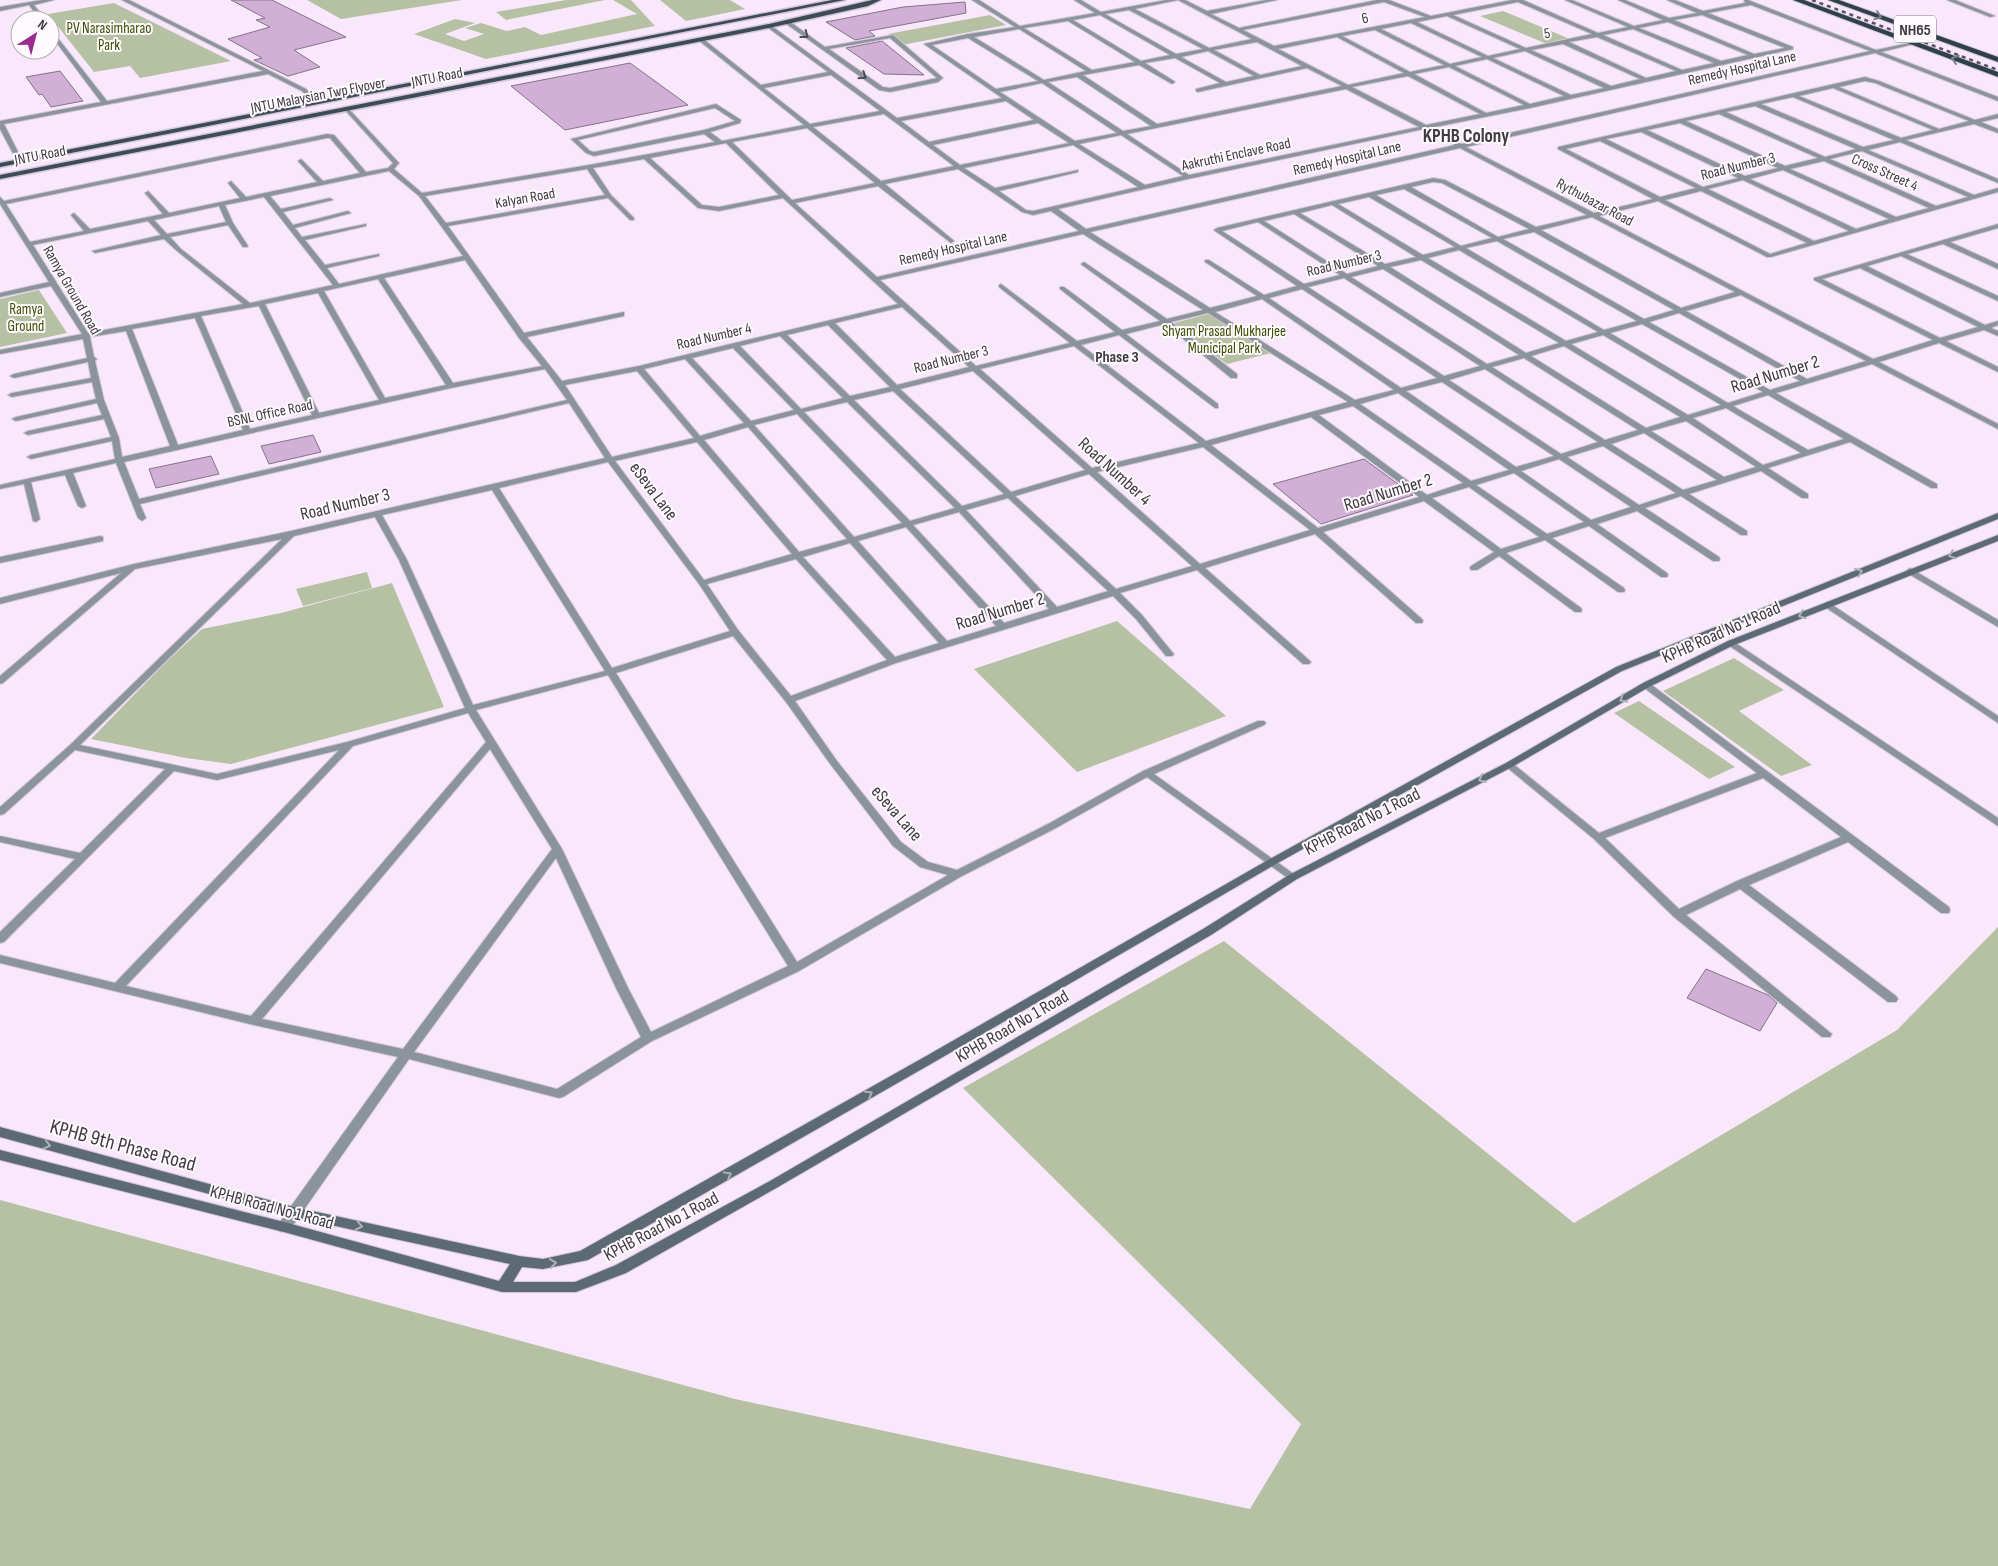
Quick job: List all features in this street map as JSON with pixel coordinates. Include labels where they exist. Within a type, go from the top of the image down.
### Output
[{"type":"highway","name":"NH65","points":[[1797,0],[1998,76]]},
{"type":"highway","name":"NH65","points":[[1832,0],[1998,60]]},
{"type":"main road","name":"JNTU Malaysian Twp Flyover","points":[[0,171],[844,3],[877,0]]},
{"type":"main road","name":"JNTU Road","points":[[0,177],[769,26],[866,5],[877,0]]},
{"type":"main road","name":"JNTU Malaysian Twp Flyover","points":[[0,163],[831,1],[844,3]]},
{"type":"main road","name":"JNTU Road","points":[[0,163],[685,26],[831,1]]},
{"type":"main road","name":"KPHB Road No 1 Road","points":[[294,1212],[519,1261],[543,1264],[583,1256],[919,1066],[1272,862],[1619,669],[1998,516]]},
{"type":"main road","name":"KPHB Road No 1 Road","points":[[0,1155],[284,1227],[502,1288],[576,1287],[621,1269],[774,1184],[1207,932],[1292,877],[1508,765],[1646,685],[1731,643],[1910,571],[1998,539]]},
{"type":"main road","name":"KPHB 9th Phase Road","points":[[0,1132],[294,1212]]},
{"type":"main road","points":[[502,1288],[519,1261]]},
{"type":"street","points":[[0,8],[51,0]]},
{"type":"street","points":[[125,0],[304,90],[313,100]]},
{"type":"street","points":[[975,0],[1091,72]]},
{"type":"street","points":[[1077,0],[1225,84]]},
{"type":"street","points":[[1143,187],[1039,121],[927,46],[932,43],[968,36],[1175,0]]},
{"type":"street","name":"Rythubazar Road","points":[[1181,0],[1998,427]]},
{"type":"street","points":[[1206,13],[1274,0]]},
{"type":"street","points":[[1238,30],[1385,0],[1432,17],[1448,14],[1610,88]]},
{"type":"street","points":[[1477,0],[1492,5]]},
{"type":"street","points":[[1519,0],[1682,72]]},
{"type":"street","name":"6","points":[[1274,48],[1519,0]]},
{"type":"street","points":[[1568,0],[1720,64]]},
{"type":"street","points":[[1621,0],[1754,56]]},
{"type":"street","points":[[1670,0],[1704,13]]},
{"type":"street","points":[[1742,0],[1998,99]]},
{"type":"street","points":[[1950,0],[1992,16]]},
{"type":"street","name":"5","points":[[791,202],[1751,3]]},
{"type":"street","points":[[30,4],[35,10]]},
{"type":"street","points":[[1130,8],[1260,77]]},
{"type":"street","name":"Aakruthi Enclave Road","points":[[769,26],[959,167],[1027,212],[1040,212],[1188,177],[1530,106],[1791,48],[1704,13]]},
{"type":"street","points":[[1066,18],[1172,82]]},
{"type":"street","points":[[1411,21],[1570,97]]},
{"type":"street","points":[[787,22],[823,49],[886,90],[936,81],[940,78],[892,36],[823,49]]},
{"type":"street","points":[[1375,28],[1530,106]]},
{"type":"street","points":[[968,36],[1042,81],[1188,177]]},
{"type":"street","points":[[1338,36],[1486,115]]},
{"type":"street","points":[[700,39],[951,241]]},
{"type":"street","points":[[994,91],[1258,40]]},
{"type":"street","points":[[1564,42],[1646,80]]},
{"type":"street","points":[[60,43],[105,103]]},
{"type":"street","name":"Remedy Hospital Lane","points":[[877,279],[1912,43]]},
{"type":"street","points":[[1198,90],[1308,66]]},
{"type":"street","points":[[18,158],[0,123],[269,72]]},
{"type":"street","points":[[759,87],[833,73]]},
{"type":"street","points":[[1077,74],[1155,126]]},
{"type":"street","points":[[1998,131],[1877,82],[1861,80],[1560,148],[1769,256],[1998,190]]},
{"type":"street","points":[[1833,86],[1940,131]]},
{"type":"street","points":[[1793,95],[1998,181]]},
{"type":"street","points":[[896,120],[1006,99]]},
{"type":"street","points":[[1756,104],[1974,197]]},
{"type":"street","points":[[705,132],[734,125],[738,120],[716,106],[574,139],[588,152],[600,153],[705,132],[721,143]]},
{"type":"street","points":[[29,244],[268,196],[390,169],[396,163],[348,109]]},
{"type":"street","points":[[421,195],[589,167],[886,112]]},
{"type":"street","name":"Cross Street 4","points":[[1720,112],[1935,208]]},
{"type":"street","name":"Road Number 3","points":[[0,601],[134,567],[291,534],[698,439],[799,411],[976,367],[1211,311],[1998,116]]},
{"type":"street","points":[[928,144],[1039,121]]},
{"type":"street","points":[[1682,121],[1896,220]]},
{"type":"street","points":[[1642,130],[1855,231]]},
{"type":"street","points":[[2,205],[327,136],[332,136],[365,175]]},
{"type":"street","points":[[1601,139],[1813,243]]},
{"type":"street","name":"Road Number 4","points":[[728,142],[903,305],[976,367],[1306,662]]},
{"type":"street","points":[[645,156],[700,208],[718,209],[784,196]]},
{"type":"street","points":[[301,161],[322,184]]},
{"type":"street","points":[[589,167],[609,196],[632,220]]},
{"type":"street","name":"eSeva Lane","points":[[390,169],[421,195],[444,225],[522,336],[560,384],[610,459],[702,583],[735,632],[789,700],[834,763],[897,844],[924,865],[958,874]]},
{"type":"street","points":[[995,190],[1076,171]]},
{"type":"street","points":[[1716,559],[1217,230],[1433,180],[1443,181],[1536,230],[1806,381]]},
{"type":"street","points":[[231,183],[245,200]]},
{"type":"street","points":[[1406,187],[1934,486]]},
{"type":"street","points":[[148,193],[168,216]]},
{"type":"street","points":[[1371,195],[1807,453]]},
{"type":"street","points":[[268,196],[337,285]]},
{"type":"street","name":"Kalyan Road","points":[[444,225],[609,196]]},
{"type":"street","points":[[280,212],[330,200]]},
{"type":"street","points":[[1334,204],[1687,418],[1805,496]]},
{"type":"street","name":"Ramya Ground Road","points":[[2,205],[29,244],[86,335],[100,400],[142,518]]},
{"type":"street","points":[[222,205],[230,223],[245,246]]},
{"type":"street","points":[[1053,209],[1085,232],[1354,403],[1621,590]]},
{"type":"street","points":[[292,227],[348,213]]},
{"type":"street","points":[[1296,213],[1723,480]]},
{"type":"street","points":[[74,215],[89,232]]},
{"type":"street","points":[[150,220],[179,250],[248,305]]},
{"type":"street","points":[[1260,221],[1744,533]]},
{"type":"street","points":[[95,251],[230,223]]},
{"type":"street","points":[[301,239],[364,225]]},
{"type":"street","points":[[1998,226],[1816,280],[1941,340],[1998,370]]},
{"type":"street","points":[[1984,230],[1998,236]]},
{"type":"street","points":[[1944,242],[1998,266]]},
{"type":"street","points":[[1901,254],[1998,300]]},
{"type":"street","points":[[323,267],[377,255]]},
{"type":"street","points":[[0,352],[260,303],[468,257]]},
{"type":"street","points":[[1207,261],[1399,390],[1664,575]]},
{"type":"street","points":[[1084,264],[1165,321],[1234,376]]},
{"type":"street","points":[[1861,266],[1998,334]]},
{"type":"street","points":[[380,276],[451,386]]},
{"type":"street","points":[[0,295],[54,283]]},
{"type":"street","points":[[1001,286],[1317,531],[1419,621]]},
{"type":"street","points":[[1062,288],[1215,406]]},
{"type":"street","points":[[319,289],[383,401]]},
{"type":"street","points":[[702,583],[1092,471],[1204,444],[1443,379],[1741,293]]},
{"type":"street","points":[[260,303],[317,417]]},
{"type":"street","name":"Road Number 4","points":[[560,384],[736,346],[903,305]]},
{"type":"street","points":[[522,336],[621,314]]},
{"type":"street","points":[[197,315],[248,432]]},
{"type":"street","points":[[830,323],[895,388],[1011,494],[1115,593],[1139,617],[1169,654]]},
{"type":"street","name":"Road Number 2","points":[[789,700],[892,661],[945,644],[1998,323]]},
{"type":"street","points":[[128,327],[175,448]]},
{"type":"street","points":[[782,334],[960,508],[1056,611]]},
{"type":"street","points":[[736,346],[908,524],[1002,627]]},
{"type":"street","points":[[687,357],[945,644]]},
{"type":"street","points":[[14,376],[92,360]]},
{"type":"street","name":"BSNL Office Road","points":[[0,487],[451,386],[546,367]]},
{"type":"street","points":[[640,368],[797,555],[892,661]]},
{"type":"street","points":[[12,395],[96,379]]},
{"type":"street","points":[[16,419],[100,400]]},
{"type":"street","points":[[137,502],[570,401]]},
{"type":"street","points":[[1312,414],[1578,610]]},
{"type":"street","points":[[28,433],[106,416]]},
{"type":"street","points":[[31,457],[114,438]]},
{"type":"street","points":[[1474,568],[1500,552],[1851,439]]},
{"type":"street","points":[[68,472],[82,506]]},
{"type":"street","points":[[27,481],[36,520]]},
{"type":"street","points":[[494,486],[796,968]]},
{"type":"street","points":[[377,513],[402,560],[470,709],[557,849],[622,988],[648,1038]]},
{"type":"street","points":[[0,812],[73,747],[291,534]]},
{"type":"street","points":[[0,560],[100,538]]},
{"type":"street","points":[[0,681],[134,567]]},
{"type":"street","points":[[1910,571],[1998,624]]},
{"type":"street","points":[[1828,605],[1998,720]]},
{"type":"street","points":[[73,747],[217,778],[350,744],[470,709],[610,672],[735,632]]},
{"type":"street","points":[[1731,643],[1998,823]]},
{"type":"street","points":[[1646,685],[1945,910]]},
{"type":"street","points":[[0,959],[254,1021],[406,1054],[559,1094],[648,1038],[796,968],[958,874],[1052,826],[1148,773],[1261,723]]},
{"type":"street","points":[[254,1021],[490,743]]},
{"type":"street","points":[[118,987],[350,744]]},
{"type":"street","points":[[1508,765],[1598,837],[1678,914],[1826,1034]]},
{"type":"street","points":[[0,939],[172,768]]},
{"type":"street","points":[[1148,773],[1292,877]]},
{"type":"street","points":[[1598,837],[1764,774]]},
{"type":"street","points":[[1678,914],[1741,884],[1849,838]]},
{"type":"street","points":[[0,839],[83,857]]},
{"type":"street","points":[[284,1227],[406,1054],[557,849]]},
{"type":"street","points":[[1741,884],[1892,999]]},
{"type":"green space","points":[[307,0],[462,0],[341,19]]},
{"type":"green space","points":[[566,0],[605,0],[506,20],[496,12]]},
{"type":"green space","points":[[613,0],[631,0],[655,26],[486,59],[414,34],[455,19],[475,23],[445,34],[464,41],[484,34],[465,28],[481,23],[507,31],[525,27],[541,35],[637,14]]},
{"type":"green space","points":[[660,0],[730,0],[745,9],[686,21]]},
{"type":"green space","name":"PV Narasimharao Park","points":[[114,3],[231,61],[140,78],[130,66],[94,72],[60,29],[60,12]]},
{"type":"green space","points":[[1503,11],[1570,39],[1547,44],[1480,16]]},
{"type":"green space","points":[[990,15],[1006,25],[902,45],[888,34]]},
{"type":"green space","name":"Ramya Ground","points":[[39,290],[67,333],[0,347],[0,299]]},
{"type":"green space","name":"Shyam Prasad Mukharjee Municipal Park","points":[[1216,312],[1275,352],[1227,364],[1170,324]]},
{"type":"green space","points":[[367,572],[372,588],[303,606],[296,589]]},
{"type":"green space","points":[[392,583],[444,707],[231,764],[186,758],[91,739],[165,663],[202,629],[281,613]]},
{"type":"green space","points":[[1117,621],[1226,716],[1077,772],[974,669]]},
{"type":"green space","points":[[1734,658],[1784,690],[1739,711],[1812,765],[1781,776],[1663,691]]},
{"type":"green space","points":[[1639,701],[1735,767],[1709,779],[1614,713]]},
{"type":"green space","points":[[1998,927],[1998,1566],[0,1566],[0,1200],[735,1399],[1250,1509],[1301,1424],[963,1088],[1224,941],[1574,1223],[1897,1030]]},
{"type":"building","points":[[231,0],[272,0],[346,37],[294,50],[320,67],[288,76],[254,60],[262,58],[228,39],[270,27],[256,20],[265,18]]},
{"type":"building","points":[[965,2],[966,13],[869,31],[875,36],[855,40],[826,22],[903,7]]},
{"type":"building","points":[[882,41],[924,75],[884,74],[846,48]]},
{"type":"building","points":[[630,63],[688,105],[565,130],[511,86]]},
{"type":"building","points":[[60,71],[83,101],[51,107],[42,94],[39,95],[26,77]]},
{"type":"building","points":[[313,435],[321,452],[269,464],[261,446]]},
{"type":"building","points":[[211,456],[219,474],[156,488],[149,469]]},
{"type":"building","points":[[1364,459],[1413,495],[1321,524],[1273,484]]},
{"type":"building","points":[[1706,969],[1768,995],[1777,1003],[1760,1031],[1687,998]]},
{"type":"railway","points":[[1812,0],[1998,70]]},
{"type":"district","name":"KPHB Colony","points":[[1466,135]]},
{"type":"district","name":"Phase 3","points":[[1117,356]]}]
